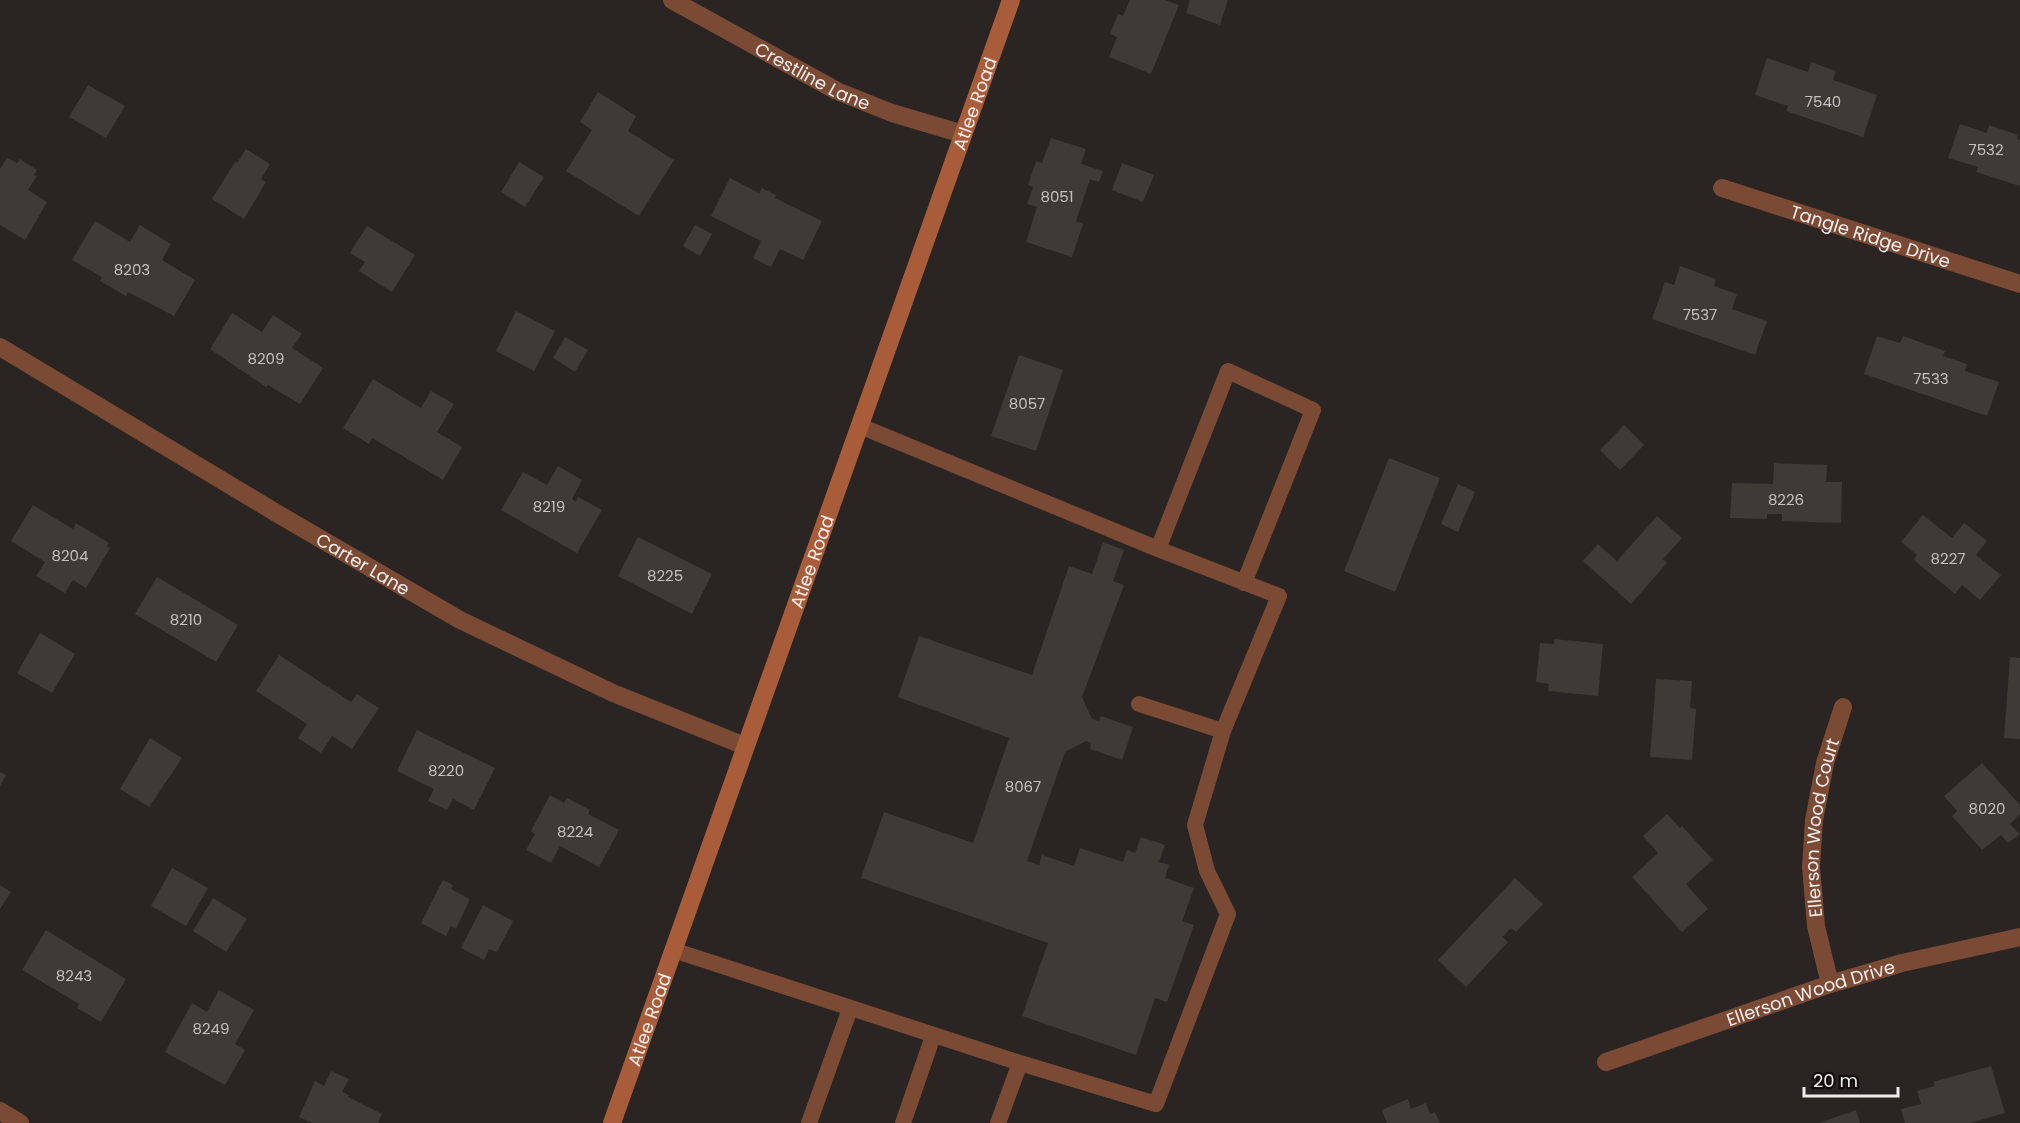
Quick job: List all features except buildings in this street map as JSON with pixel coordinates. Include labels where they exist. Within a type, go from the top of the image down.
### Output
[{"type":"main road","name":"Atlee Road","points":[[612,1123],[1011,0]]},
{"type":"street","name":"Crestline Lane","points":[[672,0],[837,91],[892,113],[963,134]]},
{"type":"street","name":"Tangle Ridge Drive","points":[[1722,188],[2020,284]]},
{"type":"street","name":"Carter Lane","points":[[0,347],[460,620],[613,693],[745,746]]},
{"type":"street","name":"Ellerson Wood Court","points":[[1830,984],[1816,926],[1811,867],[1814,820],[1825,763],[1843,708]]},
{"type":"street","name":"Ellerson Wood Drive","points":[[1606,1062],[1830,984],[1902,963],[2020,937]]},
{"type":"street","points":[[0,1112],[20,1123]]},
{"type":"lane","points":[[1158,549],[1228,371],[1313,410],[1244,583]]},
{"type":"lane","points":[[673,950],[850,1010],[1156,1104],[1228,914],[1207,871],[1195,825],[1223,731],[1279,596],[1158,549],[860,426]]},
{"type":"lane","points":[[1139,704],[1223,731]]},
{"type":"lane","points":[[810,1123],[850,1010]]},
{"type":"lane","points":[[903,1123],[933,1036]]},
{"type":"lane","points":[[998,1123],[1020,1064]]}]
